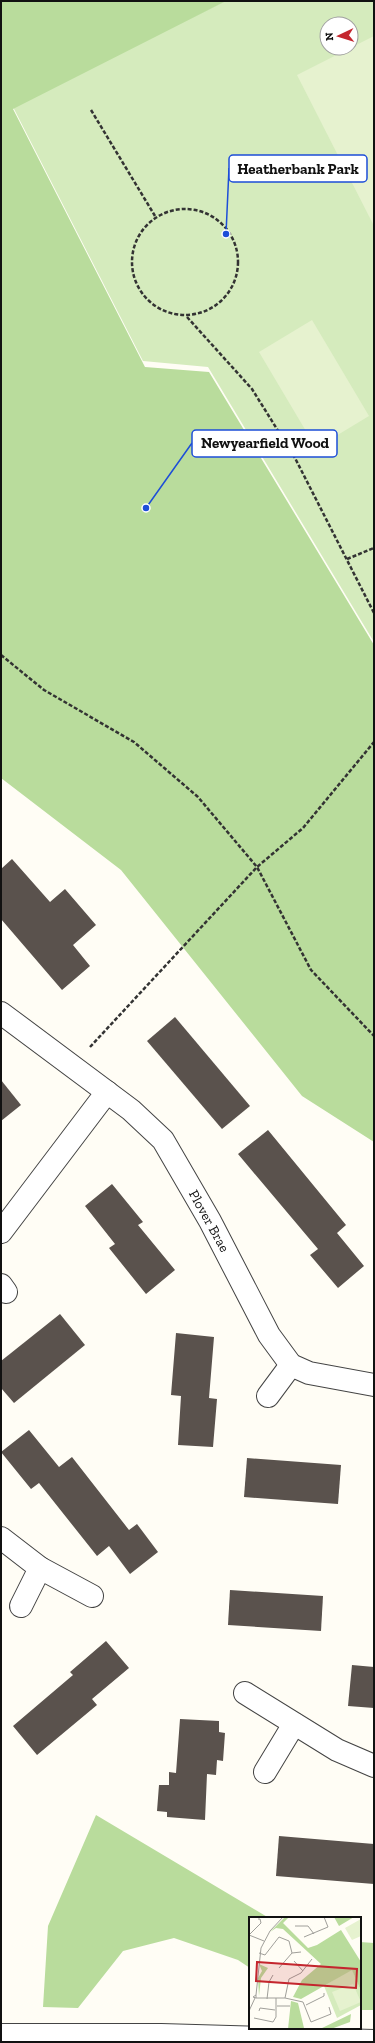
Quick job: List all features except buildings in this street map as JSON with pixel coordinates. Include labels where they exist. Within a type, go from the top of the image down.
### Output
[{"type":"street","name":"Plover Brae","points":[[1,1013],[131,1110],[162,1140],[210,1221],[269,1335],[291,1365],[309,1373],[374,1385]]},
{"type":"street","points":[[1,1232],[107,1092]]},
{"type":"street","points":[[268,1396],[291,1365]]},
{"type":"street","points":[[1,1538],[40,1568],[92,1596]]},
{"type":"street","points":[[21,1606],[40,1568]]},
{"type":"street","points":[[245,1693],[337,1750],[374,1766]]},
{"type":"street","points":[[265,1772],[294,1724]]},
{"type":"street","points":[[1,2035],[160,2035],[374,2041]]},
{"type":"path","points":[[91,110],[155,216]]},
{"type":"path","points":[[187,317],[221,303],[235,283],[239,260],[230,232],[210,213],[183,207],[155,216],[136,237],[130,262],[139,292],[162,311],[187,317],[252,389],[295,458],[374,612]]},
{"type":"path","points":[[346,559],[374,548]]},
{"type":"path","points":[[1,655],[44,690],[134,742],[198,797],[257,867],[311,970],[374,1036]]},
{"type":"path","points":[[71,1064],[92,1046],[257,867],[303,828],[374,742]]},
{"type":"green space","points":[[1,1],[226,1],[13,109],[145,367],[209,372],[374,645],[374,1142],[302,1096],[121,870],[1,778]]},
{"type":"green space","points":[[225,1],[374,1],[374,642],[208,367],[143,361],[13,107]]},
{"type":"green space","points":[[374,36],[374,226],[297,75],[335,56],[359,56],[359,44]]},
{"type":"green space","points":[[312,320],[369,416],[316,448],[259,352]]},
{"type":"green space","points":[[96,1815],[267,1917],[249,1917],[249,1967],[238,1960],[174,1938],[123,1951],[78,2008],[43,2007],[48,1926]]},
{"type":"green space","points":[[361,1942],[374,1943],[374,2010],[361,2010]]},
{"type":"place","name":"Heatherbank Park","points":[[226,234]]},
{"type":"place","name":"Newyearfield Wood","points":[[146,508]]}]
